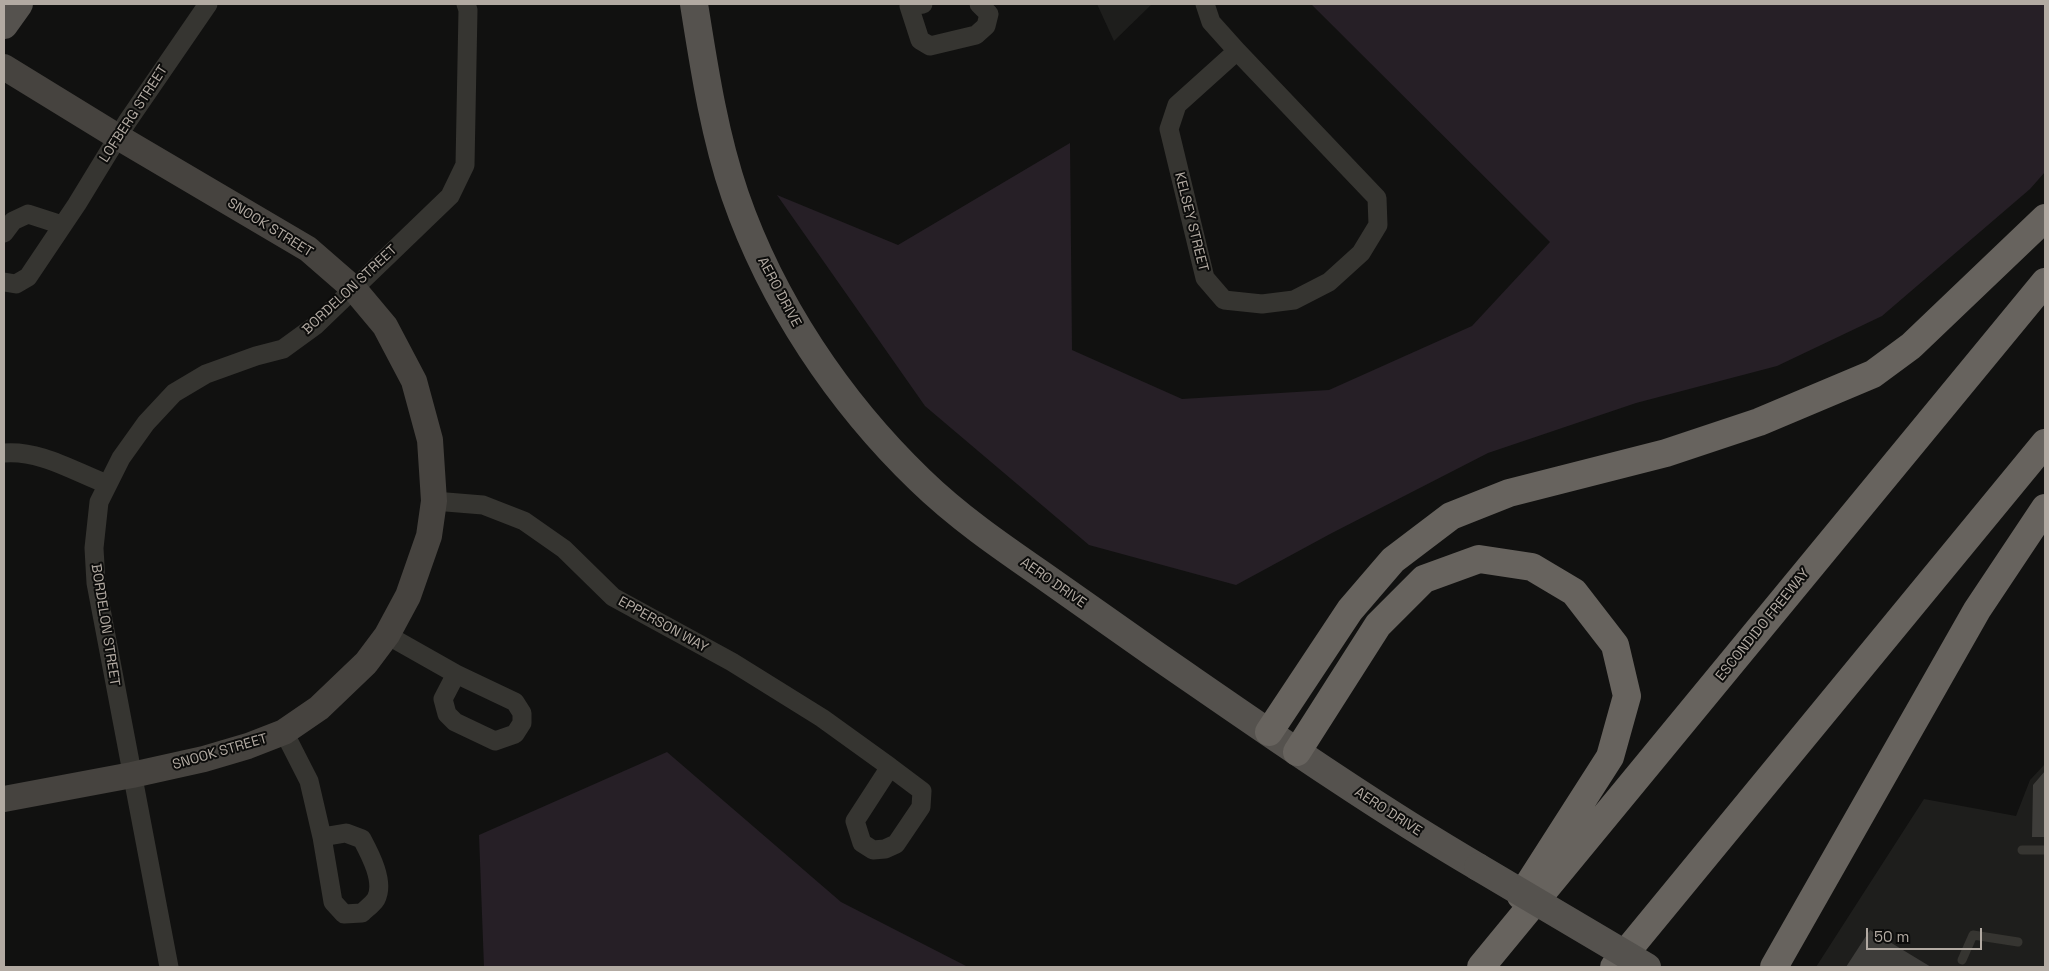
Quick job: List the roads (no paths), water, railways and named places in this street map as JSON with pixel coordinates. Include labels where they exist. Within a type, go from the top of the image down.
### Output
[{"type":"highway","points":[[1269,732],[1350,610],[1393,560],[1451,516],[1509,493],[1666,453],[1759,422],[1873,374],[1911,346],[2045,218]]},
{"type":"highway","name":"ESCONDIDO FREEWAY","points":[[1479,967],[2045,282]]},
{"type":"highway","points":[[1614,967],[2045,443]]},
{"type":"highway","points":[[1774,967],[1977,610],[2045,508]]},
{"type":"highway","points":[[1297,752],[1378,625],[1424,579],[1479,559],[1532,568],[1574,592],[1615,645],[1627,696],[1610,757],[1570,817],[1479,967]]},
{"type":"main road","points":[[4,25],[19,4]]},
{"type":"main road","name":"AERO DRIVE","points":[[694,4],[709,96],[732,185],[762,260],[809,347],[875,434],[921,482],[989,538],[1297,752],[1402,822],[1647,967]]},
{"type":"street","name":"LOFBERG STREET","points":[[4,282],[16,284],[28,277],[118,137],[208,4]]},
{"type":"street","name":"BORDELON STREET","points":[[169,967],[96,583],[94,548],[100,502],[121,458],[146,423],[174,393],[206,374],[282,349],[316,324],[450,196],[465,165],[468,10],[466,4]]},
{"type":"street","points":[[913,5],[920,40],[930,46],[976,35],[986,26],[989,14],[979,4]]},
{"type":"street","name":"KELSEY STREET","points":[[1205,4],[1211,22],[1377,198],[1378,225],[1361,253],[1329,282],[1294,300],[1262,304],[1224,300],[1205,278],[1168,129],[1177,105],[1237,51]]},
{"type":"street","name":"SNOOK STREET","points":[[4,68],[308,249],[354,289],[385,326],[414,381],[430,440],[434,501],[429,536],[408,596],[387,634],[366,663],[319,708],[284,732],[248,746],[204,759],[132,775],[4,799]]},
{"type":"street","points":[[4,233],[12,221],[28,214],[62,225]]},
{"type":"street","points":[[4,453],[20,451],[38,455],[107,484]]},
{"type":"street","name":"EPPERSON WAY","points":[[434,501],[483,505],[524,521],[564,548],[613,597],[732,662],[822,718],[890,767]]},
{"type":"street","points":[[387,634],[456,674]]},
{"type":"street","points":[[284,732],[309,781],[322,837]]},
{"type":"lane","points":[[2022,850],[2045,850]]},
{"type":"lane","points":[[1962,960],[1973,936],[2018,942]]}]
